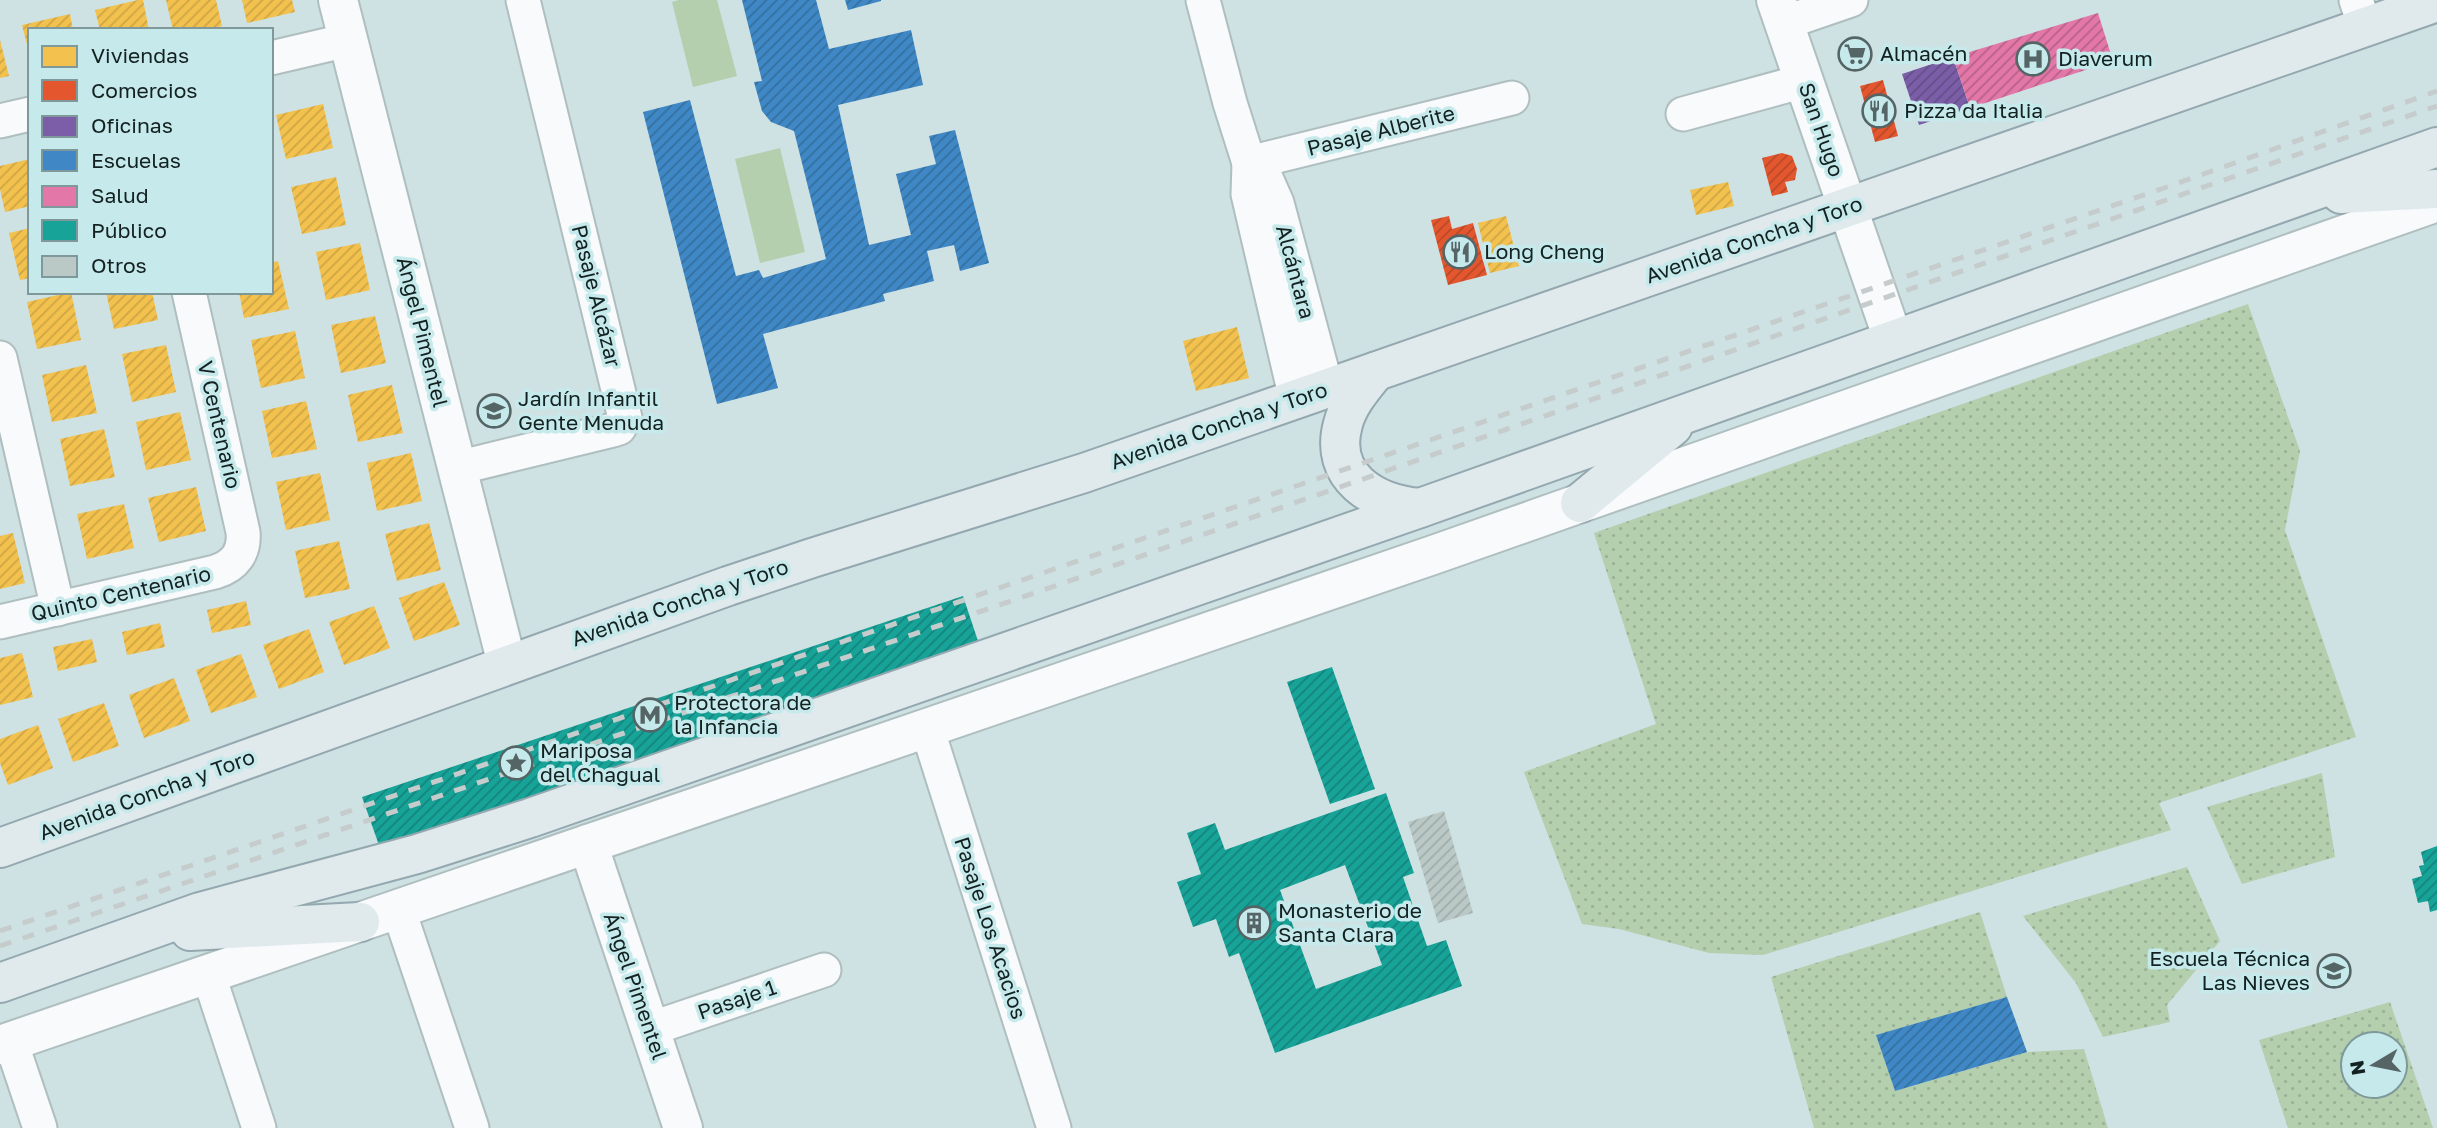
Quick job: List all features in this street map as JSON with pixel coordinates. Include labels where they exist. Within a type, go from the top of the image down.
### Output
[{"type":"main road","name":"Avenida Concha y Toro","points":[[0,848],[507,664],[812,558],[1084,473],[1849,207],[2360,14],[2437,2]]},
{"type":"main road","points":[[0,983],[135,934],[257,896],[369,868],[515,823],[1420,508],[2437,147]]},
{"type":"main road","points":[[2297,196],[2437,189]]},
{"type":"main road","points":[[1375,372],[1350,406],[1343,424],[1340,442],[1344,461],[1351,478],[1363,490],[1391,503],[1420,508]]},
{"type":"main road","points":[[1580,503],[1692,410]]},
{"type":"main road","points":[[135,934],[360,922]]},
{"type":"street","name":"Ángel Pimentel","points":[[338,0],[507,664]]},
{"type":"street","name":"Pasaje Alcázar","points":[[457,468],[613,430],[619,428],[625,418],[523,0]]},
{"type":"street","name":"Alcántara","points":[[1203,0],[1249,163],[1265,176],[1277,203],[1312,394]]},
{"type":"street","points":[[1780,11],[1851,0]]},
{"type":"street","name":"San Hugo","points":[[1780,11],[1893,339]]},
{"type":"street","points":[[273,58],[348,40]]},
{"type":"street","points":[[1683,114],[1804,81]]},
{"type":"street","name":"Pasaje Alberite","points":[[1249,163],[1512,98]]},
{"type":"street","points":[[0,121],[28,114]]},
{"type":"street","points":[[40,1128],[5,1043],[1580,503],[2437,202]]},
{"type":"street","name":"V Centenario","points":[[189,294],[243,531],[242,550],[237,558]]},
{"type":"street","points":[[0,358],[58,609]]},
{"type":"street","name":"Quinto Centenario","points":[[0,622],[215,572],[231,565],[237,558]]},
{"type":"street","name":"Pasaje Los Acacios","points":[[926,728],[1054,1128]]},
{"type":"street","name":"Ángel Pimentel","points":[[587,844],[683,1128]]},
{"type":"street","points":[[398,908],[472,1128]]},
{"type":"street","name":"Pasaje 1","points":[[650,1029],[824,970]]},
{"type":"street","points":[[208,973],[259,1128]]},
{"type":"green space","points":[[717,0],[737,76],[693,87],[672,2]]},
{"type":"green space","points":[[780,148],[805,252],[760,263],[735,159]]},
{"type":"green space","points":[[2248,304],[2300,451],[2285,530],[2356,737],[2159,803],[2171,830],[1763,955],[1709,953],[1619,929],[1582,924],[1524,772],[1656,724],[1594,533]]},
{"type":"green space","points":[[2322,773],[2335,857],[2242,884],[2207,807]]},
{"type":"green space","points":[[2187,867],[2220,941],[2167,1005],[2170,1022],[2103,1037],[2076,983],[2023,916]]},
{"type":"green space","points":[[1980,912],[2007,997],[1877,1035],[1895,1091],[2027,1052],[2084,1049],[2108,1128],[1814,1128],[1771,977]]},
{"type":"green space","points":[[2390,1002],[2400,1030],[2339,1030],[2339,1100],[2409,1100],[2409,1058],[2433,1128],[2288,1128],[2259,1040]]},
{"type":"building: Viviendas","points":[[143,0],[149,28],[100,28],[95,10]]},
{"type":"building: Viviendas","points":[[166,0],[216,0],[222,26],[173,28]]},
{"type":"building: Viviendas","points":[[242,0],[292,0],[295,12],[247,23]]},
{"type":"building: Viviendas","points":[[70,14],[73,28],[28,28],[28,48],[22,25]]},
{"type":"building: Viviendas","points":[[0,40],[9,76],[0,78]]},
{"type":"building: Viviendas","points":[[323,104],[333,148],[286,159],[276,115]]},
{"type":"building: Viviendas","points":[[28,159],[28,206],[5,212],[0,189],[0,166]]},
{"type":"building: Viviendas","points":[[336,177],[346,225],[302,234],[291,187]]},
{"type":"building: Viviendas","points":[[1728,182],[1734,206],[1696,215],[1690,190]]},
{"type":"building: Viviendas","points":[[1506,216],[1519,266],[1490,273],[1478,223]]},
{"type":"building: Viviendas","points":[[28,228],[28,278],[20,280],[9,233]]},
{"type":"building: Viviendas","points":[[360,243],[370,290],[326,300],[316,252]]},
{"type":"building: Viviendas","points":[[278,261],[289,309],[244,318],[239,294],[273,294],[273,262]]},
{"type":"building: Viviendas","points":[[71,294],[81,340],[37,349],[27,302]]},
{"type":"building: Viviendas","points":[[106,294],[152,294],[158,320],[114,329]]},
{"type":"building: Viviendas","points":[[375,316],[386,363],[341,373],[331,325]]},
{"type":"building: Viviendas","points":[[1237,327],[1249,378],[1196,391],[1183,341]]},
{"type":"building: Viviendas","points":[[295,331],[305,378],[261,388],[251,340]]},
{"type":"building: Viviendas","points":[[166,345],[176,392],[132,402],[122,354]]},
{"type":"building: Viviendas","points":[[86,365],[97,413],[52,422],[42,375]]},
{"type":"building: Viviendas","points":[[392,385],[403,433],[358,442],[348,395]]},
{"type":"building: Viviendas","points":[[306,401],[317,449],[272,458],[262,411]]},
{"type":"building: Viviendas","points":[[180,412],[191,460],[146,470],[136,422]]},
{"type":"building: Viviendas","points":[[104,429],[115,477],[70,486],[60,439]]},
{"type":"building: Viviendas","points":[[411,453],[422,501],[377,511],[367,463]]},
{"type":"building: Viviendas","points":[[320,473],[330,520],[286,530],[276,482]]},
{"type":"building: Viviendas","points":[[196,487],[206,531],[159,542],[148,498]]},
{"type":"building: Viviendas","points":[[124,504],[134,548],[87,559],[77,514]]},
{"type":"building: Viviendas","points":[[429,523],[441,570],[397,581],[385,534]]},
{"type":"building: Viviendas","points":[[13,533],[25,583],[0,589],[0,536]]},
{"type":"building: Viviendas","points":[[339,541],[350,589],[305,598],[295,551]]},
{"type":"building: Viviendas","points":[[444,582],[460,625],[414,641],[399,598]]},
{"type":"building: Viviendas","points":[[246,601],[251,625],[212,633],[207,610]]},
{"type":"building: Viviendas","points":[[374,606],[390,648],[344,665],[329,622]]},
{"type":"building: Viviendas","points":[[160,623],[165,647],[127,655],[122,632]]},
{"type":"building: Viviendas","points":[[309,629],[324,672],[279,689],[263,645]]},
{"type":"building: Viviendas","points":[[92,639],[97,662],[58,671],[53,647]]},
{"type":"building: Viviendas","points":[[22,653],[33,697],[0,705],[0,658]]},
{"type":"building: Viviendas","points":[[241,654],[257,697],[211,713],[196,670]]},
{"type":"building: Viviendas","points":[[174,678],[190,721],[144,738],[129,695]]},
{"type":"building: Viviendas","points":[[104,703],[119,746],[73,762],[58,719]]},
{"type":"building: Viviendas","points":[[38,725],[53,768],[8,785],[0,763],[0,739]]},
{"type":"building: Comercios","name":"Pizza da Italia","points":[[1883,80],[1898,136],[1875,142],[1860,86]]},
{"type":"building: Comercios","points":[[1782,153],[1792,156],[1797,169],[1795,180],[1785,182],[1788,192],[1772,196],[1762,158]]},
{"type":"building: Comercios","name":"Long Cheng","points":[[1449,216],[1452,229],[1473,223],[1487,275],[1448,285],[1431,220]]},
{"type":"building: Oficinas","points":[[1953,57],[1970,108],[1919,125],[1902,74]]},
{"type":"building: Escuelas","points":[[742,0],[816,0],[829,49],[911,30],[923,85],[838,105],[869,245],[911,235],[896,174],[936,164],[929,136],[955,130],[989,263],[960,271],[954,245],[927,251],[934,281],[883,294],[885,301],[763,334],[778,388],[717,404],[643,112],[690,100],[736,276],[759,270],[763,278],[826,259],[794,131],[771,122],[762,111],[754,82],[762,81]]},
{"type":"building: Escuelas","points":[[845,0],[881,0],[881,1],[848,10]]},
{"type":"building: Escuelas","points":[[2007,997],[2027,1052],[1895,1091],[1876,1035]]},
{"type":"building: Salud","name":"Diaverum","points":[[2098,13],[2113,61],[1970,108],[1953,57]]},
{"type":"building: Público","points":[[963,596],[979,644],[380,848],[362,797]]},
{"type":"building: Público","points":[[1332,667],[1375,789],[1330,804],[1287,682]]},
{"type":"building: Público","name":"Monasterio de Santa Clara","points":[[1386,793],[1414,873],[1403,877],[1427,946],[1446,940],[1462,986],[1275,1053],[1239,953],[1229,957],[1216,919],[1193,927],[1177,882],[1201,874],[1187,833],[1215,823],[1225,850]],"holes":[[[1345,865],[1382,965],[1316,989],[1280,890]]]},
{"type":"building: Público","points":[[2437,846],[2437,910],[2430,912],[2428,901],[2418,903],[2412,879],[2422,876],[2419,866],[2424,865],[2421,852]]},
{"type":"building: Otros","points":[[1444,811],[1473,913],[1438,923],[1408,822]]},
{"type":"railway","points":[[0,931],[2164,188],[2437,91]]},
{"type":"railway","points":[[0,946],[1055,586],[2437,106]]},
{"type":"place","name":"Almacén","points":[[1855,54]]},
{"type":"place","name":"Diaverum","points":[[2033,59]]},
{"type":"place","name":"Pizza da Italia","points":[[1879,111]]},
{"type":"place","name":"Long Cheng","points":[[1460,252]]},
{"type":"place","name":"Jardín Infantil Gente Menuda","points":[[494,411]]},
{"type":"place","name":"Protectora de la Infancia","points":[[650,715]]},
{"type":"place","name":"Mariposa del Chagual","points":[[516,763]]},
{"type":"place","name":"Monasterio de Santa Clara","points":[[1254,923]]},
{"type":"place","name":"Escuela Técnica Las Nieves","points":[[2334,971]]}]
